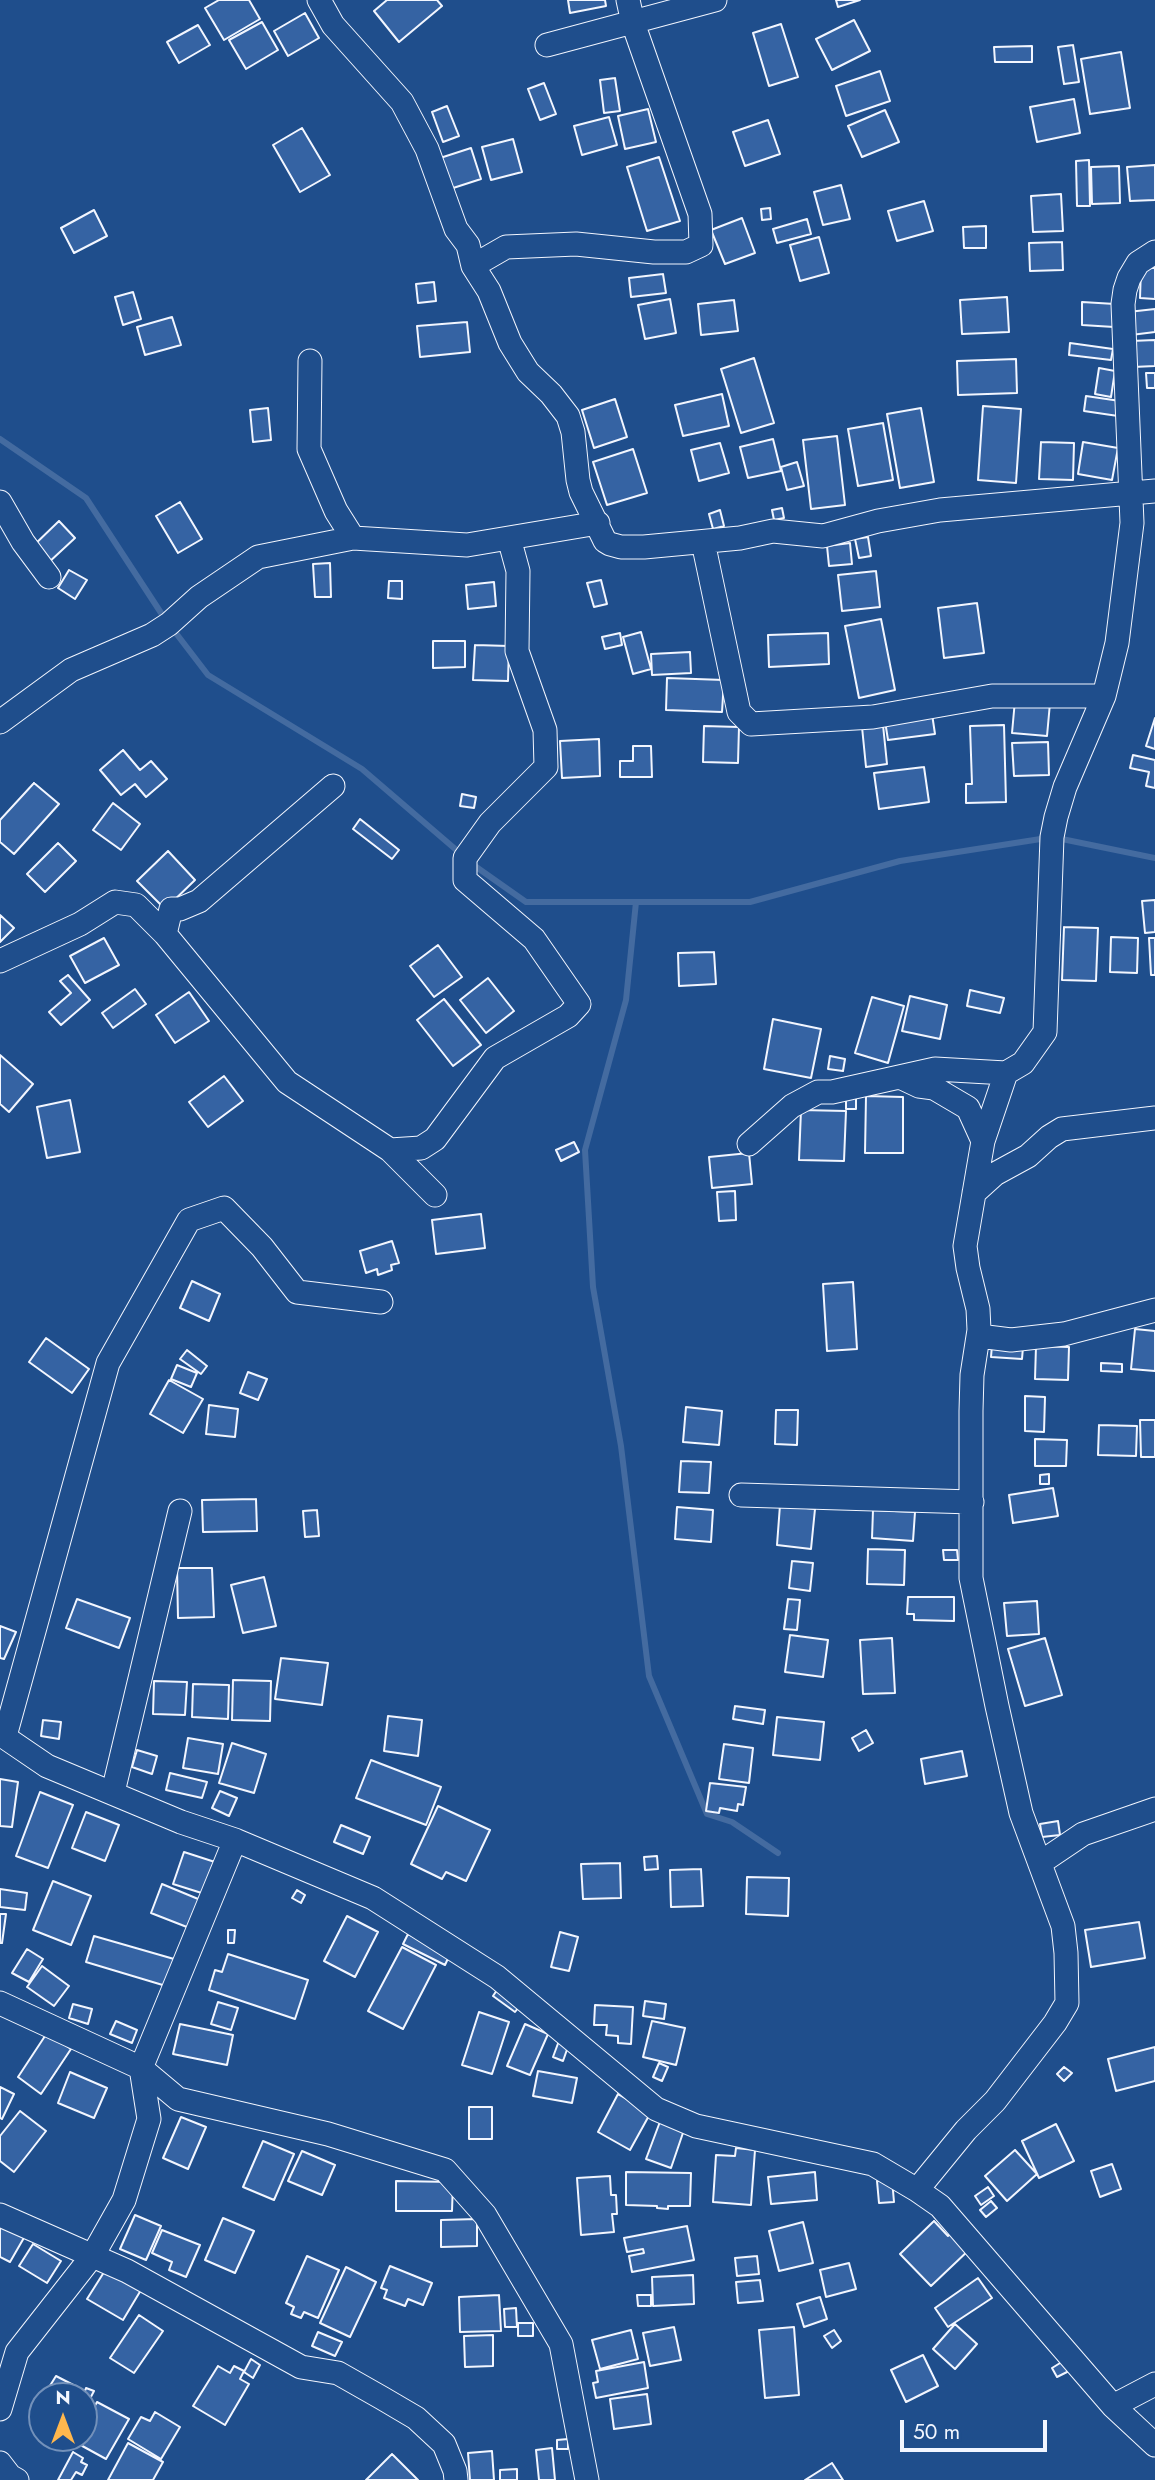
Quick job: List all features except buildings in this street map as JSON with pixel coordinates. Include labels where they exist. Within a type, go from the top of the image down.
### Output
[{"type":"street","points":[[319,0],[333,25],[402,102],[427,149],[456,229],[468,245],[473,266],[489,291],[510,343],[521,362],[568,416],[573,432],[578,480],[605,541],[621,547],[703,542],[773,531],[823,536],[878,521],[940,510],[1155,491]]},
{"type":"street","points":[[473,266],[506,247],[576,244],[654,252],[686,252],[701,245],[700,214],[633,23],[628,0]]},
{"type":"street","points":[[547,46],[715,0]]},
{"type":"street","points":[[749,1144],[792,1106],[818,1092],[832,1092],[935,1069],[1006,1073],[1023,1063],[1045,1032],[1052,837],[1056,817],[1104,696],[1117,643],[1132,523],[1123,304],[1129,278],[1138,263],[1155,253]]},
{"type":"street","points":[[310,361],[309,449],[336,511],[353,538]]},
{"type":"street","points":[[0,502],[23,542],[49,577]]},
{"type":"street","points":[[0,722],[71,670],[152,635],[169,624],[199,597],[258,557],[353,538],[467,545],[598,523]]},
{"type":"street","points":[[390,1150],[421,1148],[435,1139],[495,1058],[568,1016],[579,1004],[534,939],[465,880],[465,858],[490,823],[546,766],[545,730],[517,651],[518,571],[509,538]]},
{"type":"street","points":[[703,542],[739,712],[751,724],[873,717],[992,696],[1104,696]]},
{"type":"street","points":[[165,934],[171,909],[180,909],[199,901],[333,786]]},
{"type":"street","points":[[0,961],[80,924],[115,902],[136,905],[165,934],[287,1082],[390,1150],[435,1195]]},
{"type":"street","points":[[917,2190],[966,2130],[995,2101],[1063,2012],[1068,1992],[1063,1926],[1021,1813],[971,1578],[972,1375],[979,1336],[978,1309],[965,1246],[983,1141],[1006,1073]]},
{"type":"street","points":[[900,1077],[919,1086],[934,1088],[968,1108],[983,1141]]},
{"type":"street","points":[[974,1193],[995,1174],[1028,1156],[1048,1137],[1062,1129],[1155,1118]]},
{"type":"street","points":[[381,1302],[297,1292],[262,1247],[224,1208],[189,1220],[108,1363],[2,1735],[47,1766],[373,1898],[497,1977],[656,2109],[696,2126],[873,2164],[917,2190],[940,2206],[1113,2406],[1155,2445]]},
{"type":"street","points":[[979,1336],[1011,1340],[1064,1334],[1155,1310]]},
{"type":"street","points":[[741,1495],[972,1502]]},
{"type":"street","points":[[113,1792],[180,1511]]},
{"type":"street","points":[[1040,1863],[1083,1834],[1155,1809]]},
{"type":"street","points":[[0,2409],[17,2353],[93,2255],[124,2200],[149,2119],[141,2068],[235,1840]]},
{"type":"street","points":[[0,2003],[141,2068],[178,2099],[328,2134],[445,2170],[485,2215],[561,2344],[587,2480]]},
{"type":"street","points":[[0,2215],[127,2271],[300,2367],[338,2373],[416,2418],[444,2444],[456,2480]]},
{"type":"street","points":[[1113,2406],[1155,2384]]},
{"type":"street","points":[[0,2463],[10,2476],[17,2480]]},
{"type":"waterway","points":[[0,439],[86,498],[165,619]]},
{"type":"waterway","points":[[172,628],[208,675],[362,769],[461,854]]},
{"type":"waterway","points":[[472,864],[526,902],[750,902],[900,861],[1047,838]]},
{"type":"waterway","points":[[1057,838],[1155,858]]},
{"type":"waterway","points":[[636,902],[626,1000],[585,1150],[593,1287],[621,1446],[649,1676],[707,1814],[732,1822],[778,1853]]}]
